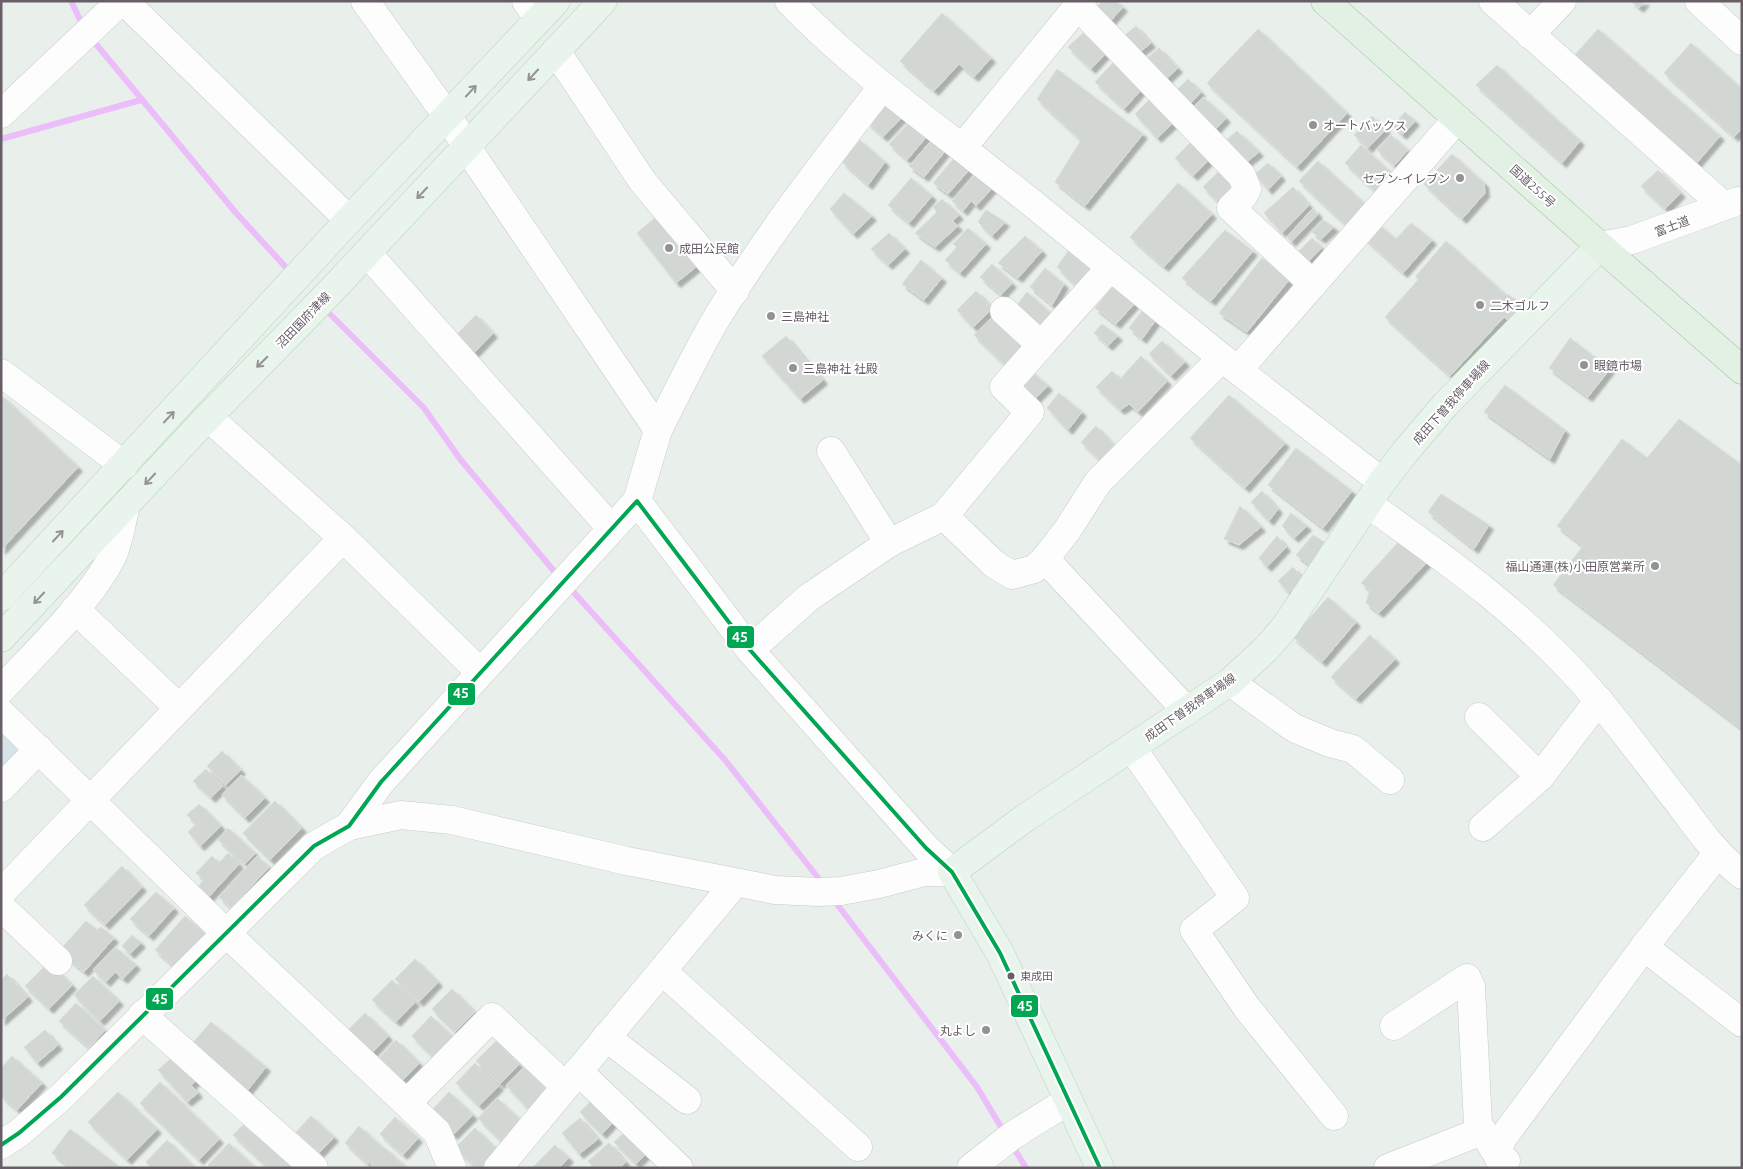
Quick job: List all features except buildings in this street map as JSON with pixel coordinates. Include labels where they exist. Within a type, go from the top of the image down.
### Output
[{"type":"highway","name":"国道255号","points":[[1325,1],[1742,370]]},
{"type":"main road","name":"沼田国府津線","points":[[1,638],[208,417],[309,315],[603,1]]},
{"type":"main road","points":[[1,597],[349,220],[448,116],[540,7]]},
{"type":"main road","name":"成田下曽我停車場線","points":[[952,872],[1024,818],[1230,682],[1266,649],[1285,627],[1375,493],[1445,405],[1600,246]]},
{"type":"main road","points":[[952,872],[1000,953],[1100,1168]]},
{"type":"street","points":[[1,114],[122,1],[349,220]]},
{"type":"street","points":[[364,1],[448,116],[466,146],[658,430]]},
{"type":"street","points":[[789,1],[807,20],[882,86],[1032,202],[1110,268],[1230,364],[1375,493],[1429,547],[1500,604],[1560,657],[1599,700],[1717,854],[1742,875]]},
{"type":"street","points":[[1493,1],[1530,35],[1733,203]]},
{"type":"street","points":[[1530,35],[1562,1]]},
{"type":"street","points":[[1699,1],[1742,41]]},
{"type":"street","points":[[962,148],[1080,4],[1242,176],[1247,189],[1232,208],[1313,284]]},
{"type":"street","points":[[556,51],[643,182],[735,291]]},
{"type":"street","points":[[349,826],[380,782],[636,500],[658,430],[716,320],[787,212],[882,86]]},
{"type":"street","points":[[944,516],[994,564],[1012,574],[1034,569],[1068,529],[1098,482],[1230,364],[1313,284],[1457,119]]},
{"type":"street","name":"富士道","points":[[1600,246],[1632,240],[1733,203]]},
{"type":"street","points":[[367,253],[611,528]]},
{"type":"street","points":[[750,650],[808,598],[889,543],[944,516],[1030,412],[1004,387],[1110,268]]},
{"type":"street","points":[[1004,311],[1040,345]]},
{"type":"street","points":[[1,373],[124,465]]},
{"type":"street","points":[[208,417],[343,538],[480,672]]},
{"type":"street","points":[[831,451],[889,543]]},
{"type":"street","points":[[636,500],[750,650],[926,848],[952,872]]},
{"type":"street","points":[[1,690],[75,609],[113,556],[126,505]]},
{"type":"street","points":[[1,893],[343,538]]},
{"type":"street","points":[[1044,559],[1187,711]]},
{"type":"street","points":[[75,609],[179,708]]},
{"type":"street","points":[[1230,682],[1294,728],[1330,743],[1353,749],[1390,780]]},
{"type":"street","points":[[1483,827],[1540,777],[1599,700]]},
{"type":"street","points":[[1,713],[226,933],[437,1132],[452,1168]]},
{"type":"street","points":[[1479,717],[1540,777]]},
{"type":"street","points":[[1132,748],[1235,898],[1194,930],[1247,1008],[1334,1116]]},
{"type":"street","points":[[1,788],[38,749]]},
{"type":"street","points":[[1,1160],[10,1139],[61,1096],[314,846],[349,826],[401,815],[452,820],[627,861],[775,890],[829,891],[879,884],[924,872],[952,872]]},
{"type":"street","points":[[1505,1163],[1502,1139],[1644,947],[1717,854]]},
{"type":"street","points":[[498,1168],[735,883]]},
{"type":"street","points":[[1,906],[58,961]]},
{"type":"street","points":[[1644,947],[1742,1023]]},
{"type":"street","points":[[662,970],[858,1147]]},
{"type":"street","points":[[1394,1026],[1467,978],[1471,987],[1478,1124],[1505,1163]]},
{"type":"street","points":[[142,1015],[314,1168]]},
{"type":"street","points":[[407,1103],[492,1017],[571,1078],[665,1163]]},
{"type":"street","points":[[606,1037],[687,1100]]},
{"type":"street","points":[[971,1168],[1008,1139],[1068,1101]]},
{"type":"street","points":[[1388,1168],[1482,1131]]},
{"type":"shaded area","points":[[1,723],[29,749],[1,778]]},
{"type":"waterway","points":[[71,1],[84,28]]},
{"type":"waterway","points":[[91,38],[236,213],[292,274]]},
{"type":"waterway","points":[[1,139],[141,100]]},
{"type":"waterway","points":[[323,307],[424,408],[460,459],[559,577]]},
{"type":"waterway","points":[[568,586],[725,760],[823,884]]},
{"type":"waterway","points":[[833,899],[977,1087],[1004,1132]]},
{"type":"waterway","points":[[1012,1145],[1026,1168]]},
{"type":"transit line","name":"45","points":[[1,1145],[19,1133],[61,1097],[314,846],[349,826],[381,782],[637,501],[750,650],[926,848],[952,872],[1000,953],[1100,1168]]},
{"type":"place","name":"オートバックス","points":[[1313,125]]},
{"type":"place","name":"セブン-イレブン","points":[[1460,178]]},
{"type":"place","name":"成田公民館","points":[[669,248]]},
{"type":"place","name":"二木ゴルフ","points":[[1480,305]]},
{"type":"place","name":"三島神社","points":[[771,316]]},
{"type":"place","name":"眼鏡市場","points":[[1584,365]]},
{"type":"place","name":"三島神社 社殿","points":[[793,368]]},
{"type":"place","name":"福山通運(株)小田原営業所","points":[[1655,566]]},
{"type":"place","name":"みくに","points":[[958,935]]},
{"type":"place","name":"東成田","points":[[1011,976]]},
{"type":"place","name":"丸よし","points":[[986,1030]]}]
